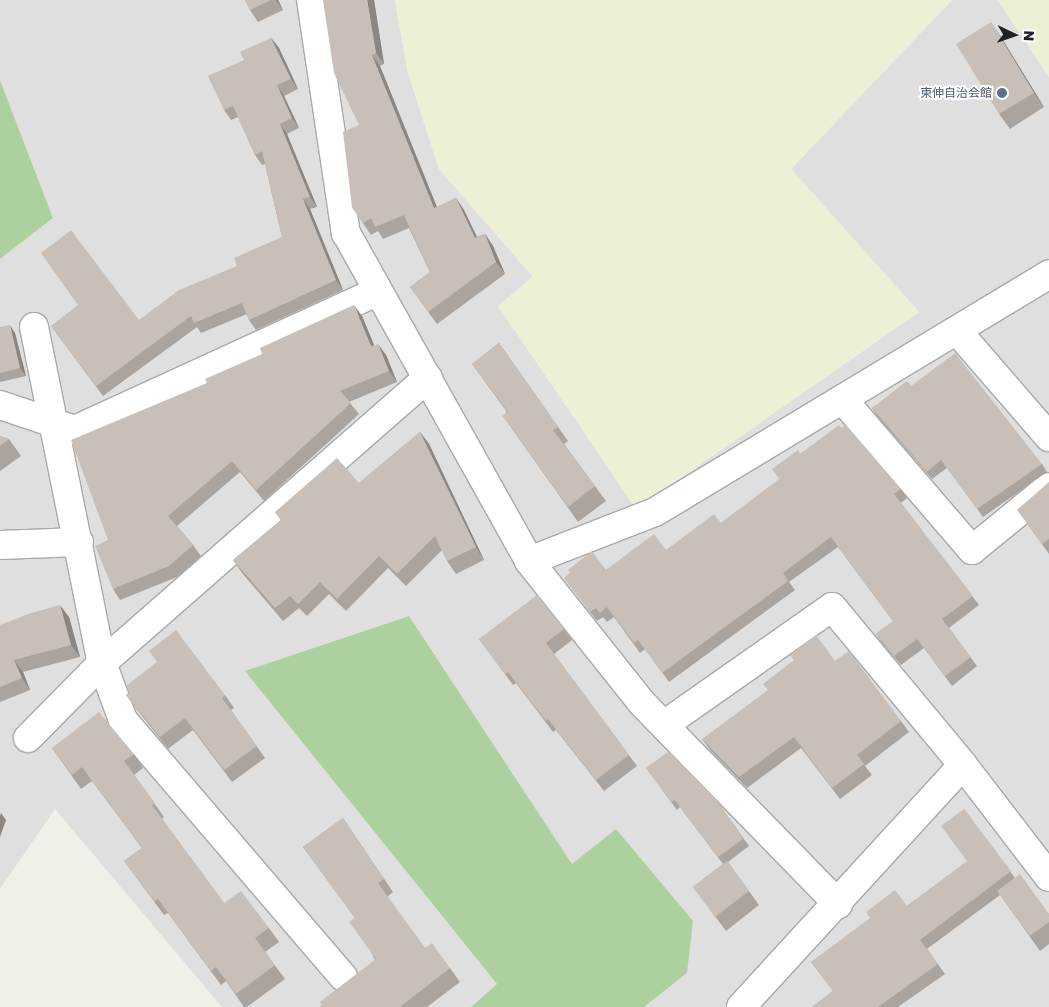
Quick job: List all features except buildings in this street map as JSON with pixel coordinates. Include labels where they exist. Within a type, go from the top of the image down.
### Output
[{"type":"street","points":[[311,0],[346,233],[530,561],[642,703],[838,904]]},
{"type":"street","points":[[530,561],[655,512],[958,332],[1049,274]]},
{"type":"street","points":[[0,405],[75,430],[378,291]]},
{"type":"street","points":[[34,327],[56,424],[102,663],[123,720],[343,977]]},
{"type":"street","points":[[958,332],[1049,437]]},
{"type":"street","points":[[28,738],[102,663],[428,378]]},
{"type":"street","points":[[843,400],[972,550],[1049,487]]},
{"type":"street","points":[[0,545],[79,542]]},
{"type":"street","points":[[664,725],[832,607],[963,764],[1049,876]]},
{"type":"street","points":[[741,1007],[838,904],[963,764]]},
{"type":"shaded area","points":[[0,0],[395,0],[408,73],[439,169],[533,277],[499,306],[636,509],[919,312],[791,169],[952,0],[998,0],[1049,77],[1049,1007],[644,1007],[687,973],[572,864],[409,616],[246,671],[497,984],[471,1007],[222,1007],[55,809],[0,889],[0,259],[53,218],[0,80]]},
{"type":"green space","points":[[395,0],[952,0],[791,169],[919,312],[636,509],[498,306],[533,276],[439,169],[408,73]]},
{"type":"green space","points":[[998,0],[1049,0],[1049,77]]},
{"type":"green space","points":[[0,80],[53,218],[0,259]]},
{"type":"green space","points":[[409,616],[572,864],[616,829],[693,921],[687,973],[644,1007],[471,1007],[497,984],[245,671]]},
{"type":"place","name":"東伸自治会館","points":[[1002,93]]}]
